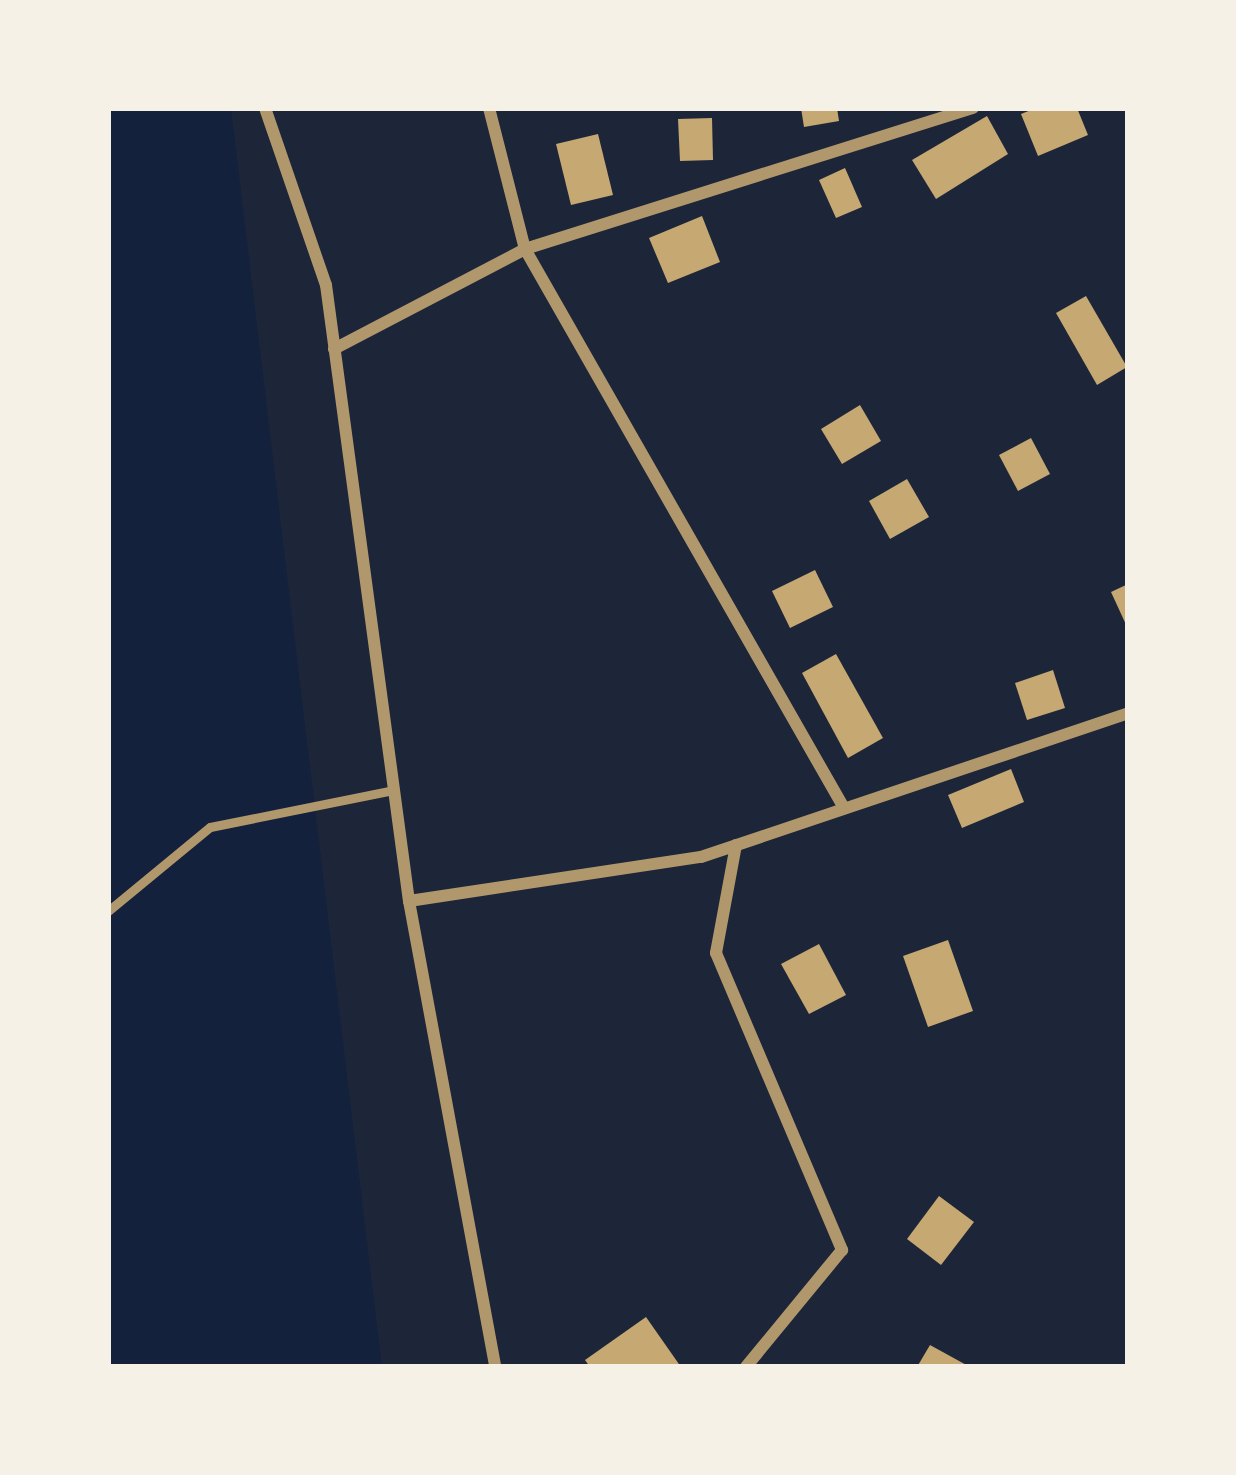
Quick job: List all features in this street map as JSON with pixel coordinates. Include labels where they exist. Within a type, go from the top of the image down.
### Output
[{"type":"street","points":[[265,108],[326,285],[409,901],[495,1367]]},
{"type":"street","points":[[489,108],[525,249],[844,808]]},
{"type":"street","points":[[334,349],[525,249],[973,108]]},
{"type":"street","points":[[409,901],[736,845],[1128,712]]},
{"type":"street","points":[[736,845],[716,953],[842,1250],[746,1367]]},
{"type":"lane","points":[[108,911],[210,827],[394,790]]},
{"type":"shaded area","points":[[231,108],[1128,108],[1128,1367],[382,1367]]},
{"type":"building","points":[[801,108],[837,108],[839,121],[804,127]]},
{"type":"building","points":[[1036,108],[1077,108],[1088,135],[1038,156],[1021,114]]},
{"type":"building","points":[[987,116],[1008,154],[936,199],[912,160]]},
{"type":"building","points":[[712,118],[713,160],[680,161],[678,119]]},
{"type":"building","points":[[598,134],[613,195],[571,205],[556,144]]},
{"type":"building","points":[[845,168],[862,207],[836,218],[819,180]]},
{"type":"building","points":[[702,216],[720,262],[668,283],[649,238]]},
{"type":"building","points":[[1086,296],[1127,367],[1097,385],[1056,313]]},
{"type":"building","points":[[860,405],[881,441],[842,464],[821,429]]},
{"type":"building","points":[[1031,438],[1050,474],[1018,491],[999,455]]},
{"type":"building","points":[[907,479],[929,517],[890,539],[869,501]]},
{"type":"building","points":[[815,570],[833,607],[790,628],[772,591]]},
{"type":"building","points":[[1128,584],[1128,629],[1111,592]]},
{"type":"building","points":[[836,654],[883,738],[848,758],[802,673]]},
{"type":"building","points":[[1053,670],[1065,708],[1027,720],[1015,683]]},
{"type":"building","points":[[1011,769],[1024,802],[962,828],[948,795]]},
{"type":"building","points":[[948,940],[973,1011],[928,1027],[903,956]]},
{"type":"building","points":[[819,944],[846,995],[809,1014],[781,964]]},
{"type":"building","points":[[939,1196],[974,1222],[941,1265],[907,1239]]},
{"type":"building","points":[[646,1317],[681,1367],[590,1367],[585,1360]]},
{"type":"building","points":[[930,1345],[970,1367],[917,1367]]}]
